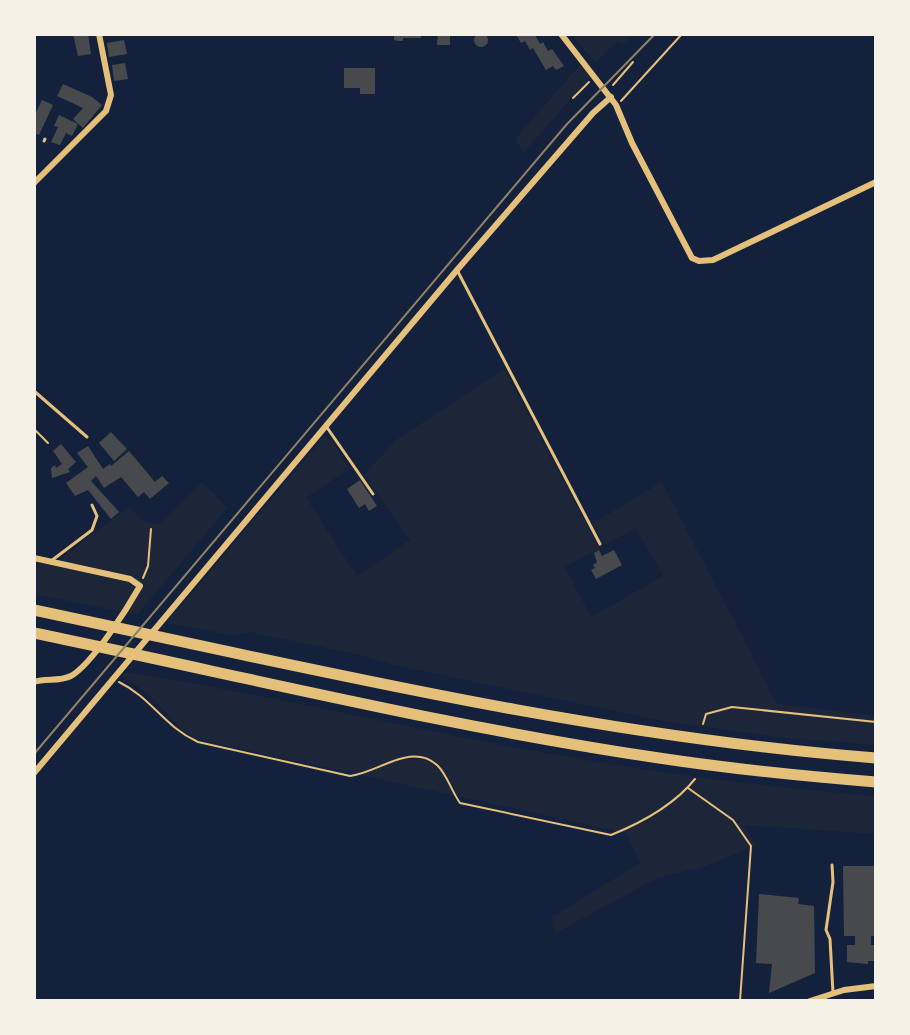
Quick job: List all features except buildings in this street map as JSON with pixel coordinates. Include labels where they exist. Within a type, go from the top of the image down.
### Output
[{"type":"highway","points":[[34,610],[535,714],[689,739],[876,758]]},
{"type":"highway","points":[[34,633],[488,729],[684,762],[876,782]]},
{"type":"street","points":[[34,183],[110,104],[99,34]]},
{"type":"street","points":[[561,34],[616,105],[687,253],[699,261],[713,260],[876,182]]},
{"type":"street","points":[[34,773],[609,94]]},
{"type":"street","points":[[34,558],[130,579],[140,586],[84,665],[74,674],[59,680],[34,682]]},
{"type":"street","points":[[810,1001],[833,993],[876,986]]},
{"type":"lane","points":[[457,270],[600,544]]},
{"type":"lane","points":[[34,391],[87,437]]},
{"type":"lane","points":[[326,426],[373,494]]},
{"type":"lane","points":[[51,561],[92,530],[97,516],[92,505]]},
{"type":"lane","points":[[832,865],[833,882],[826,930],[830,939],[833,993]]},
{"type":"path","points":[[616,105],[682,34]]},
{"type":"path","points":[[609,94],[633,62]]},
{"type":"path","points":[[573,98],[595,76]]},
{"type":"path","points":[[34,429],[48,443]]},
{"type":"path","points":[[140,586],[148,566],[151,529]]},
{"type":"path","points":[[112,679],[145,697],[178,733],[198,742],[350,776],[365,774],[408,756],[426,758],[439,767],[450,791],[460,803],[556,826],[611,835],[632,827],[682,795],[695,779]]},
{"type":"path","points":[[703,724],[706,714],[732,707],[876,722]]},
{"type":"path","points":[[688,788],[733,820],[751,846],[740,1001]]},
{"type":"shaded area","points":[[570,34],[629,34],[631,37],[623,44],[618,41],[596,62]]},
{"type":"shaded area","points":[[580,65],[590,77],[524,152],[515,139]]},
{"type":"shaded area","points":[[504,369],[599,548],[565,567],[591,617],[663,576],[636,528],[604,545],[592,524],[662,482],[777,704],[876,716],[876,745],[786,738],[663,721],[251,632],[231,635],[166,623],[324,437],[333,441],[349,469],[306,498],[357,576],[410,540],[364,475],[396,440]]},
{"type":"shaded area","points":[[202,482],[227,508],[137,615],[34,594],[34,561],[52,565],[129,507],[143,521],[158,525]]},
{"type":"shaded area","points":[[125,672],[577,759],[747,783],[876,796],[876,834],[742,825],[757,845],[706,866],[657,878],[556,933],[552,917],[640,863],[626,833],[196,739],[182,730],[149,694],[123,677]]},
{"type":"tram line","points":[[34,754],[567,124],[655,34]]}]
